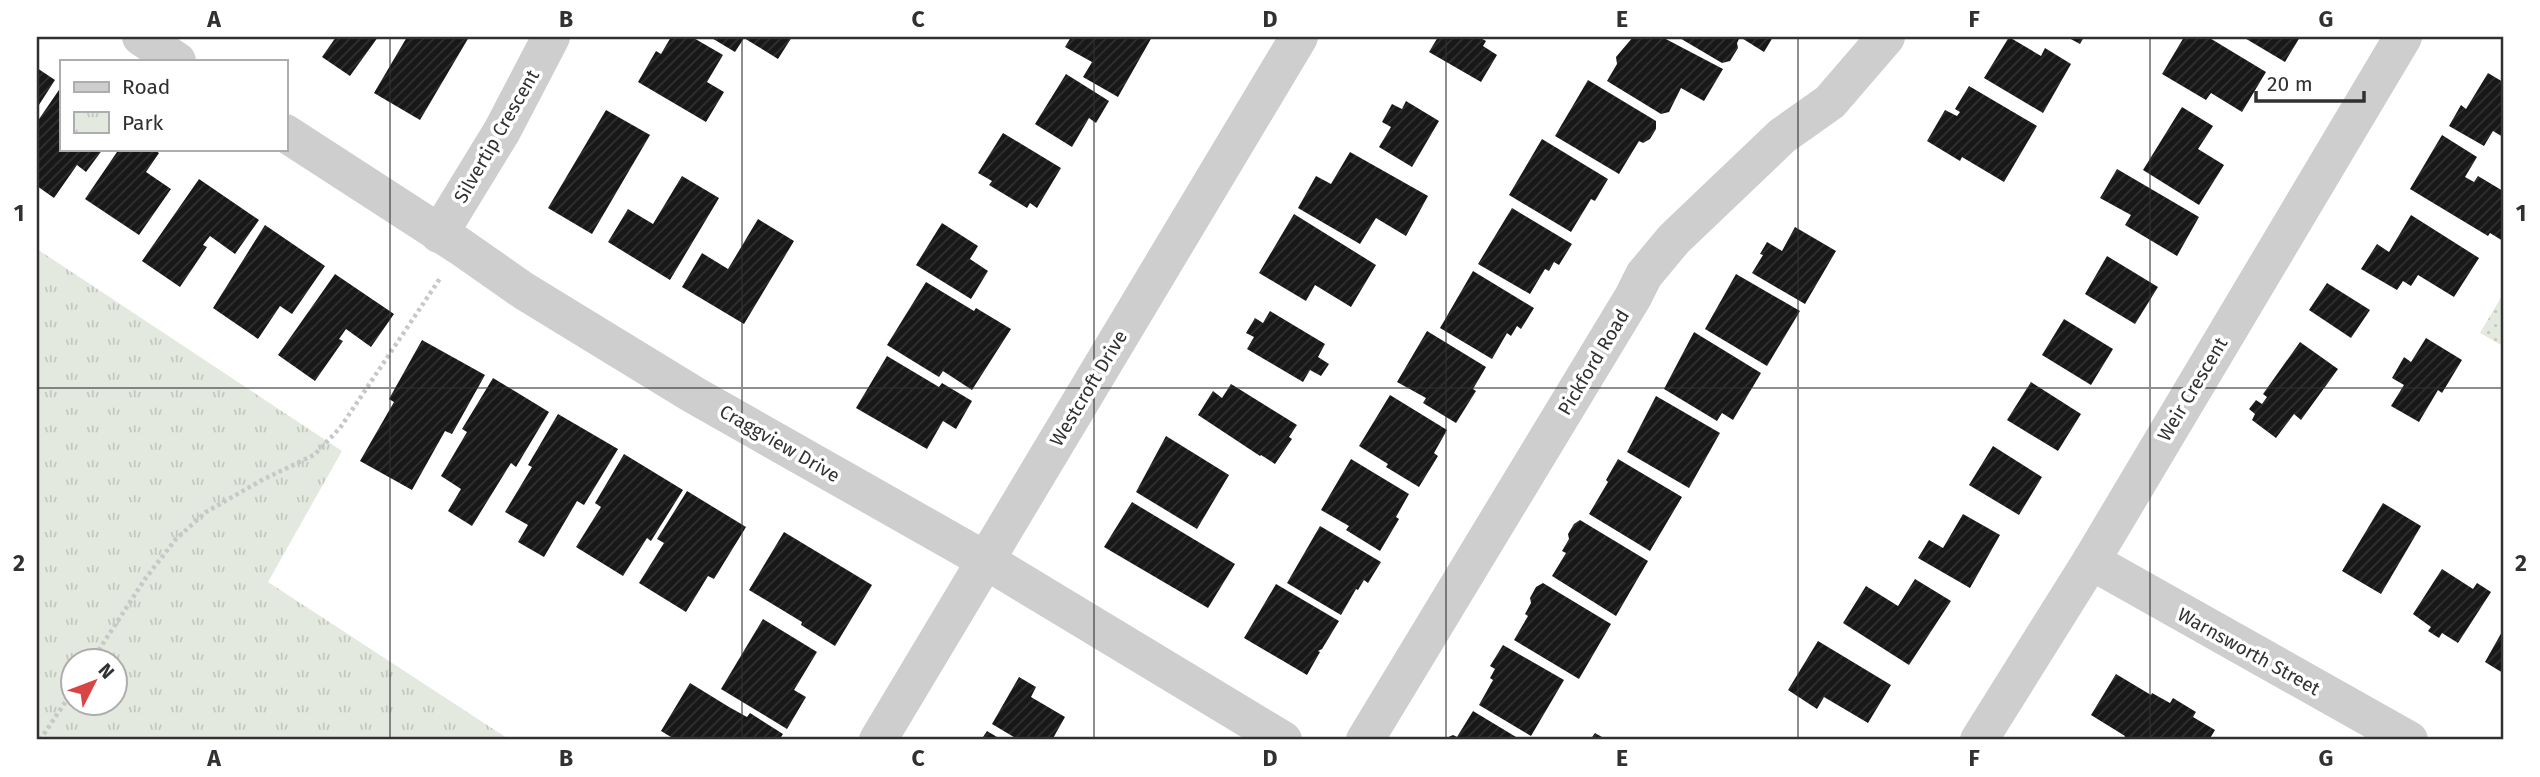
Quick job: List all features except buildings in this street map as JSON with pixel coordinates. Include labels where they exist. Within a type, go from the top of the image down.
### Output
[{"type":"street","points":[[141,37],[176,60]]},
{"type":"street","name":"Silvertip Crescent","points":[[450,240],[551,37]]},
{"type":"street","name":"Westcroft Drive","points":[[878,740],[1300,37]]},
{"type":"street","name":"Pickford Road","points":[[1365,740],[1644,275],[1674,239],[1782,136],[1830,102],[1886,37]]},
{"type":"street","name":"Weir Crescent","points":[[1979,740],[2091,561],[2403,37]]},
{"type":"street","name":"Craggview Drive","points":[[287,134],[524,291],[694,395],[985,560],[1283,740]]},
{"type":"street","name":"Warnsworth Street","points":[[2091,561],[2409,740]]},
{"type":"path","points":[[100,648],[145,579],[176,540],[206,512],[262,480],[314,456],[340,428],[450,240]]},
{"type":"path","points":[[40,740],[60,710]]},
{"type":"green space","points":[[37,249],[342,451],[268,582],[510,740],[37,740]]},
{"type":"green space","points":[[2503,294],[2503,346],[2480,333]]}]
